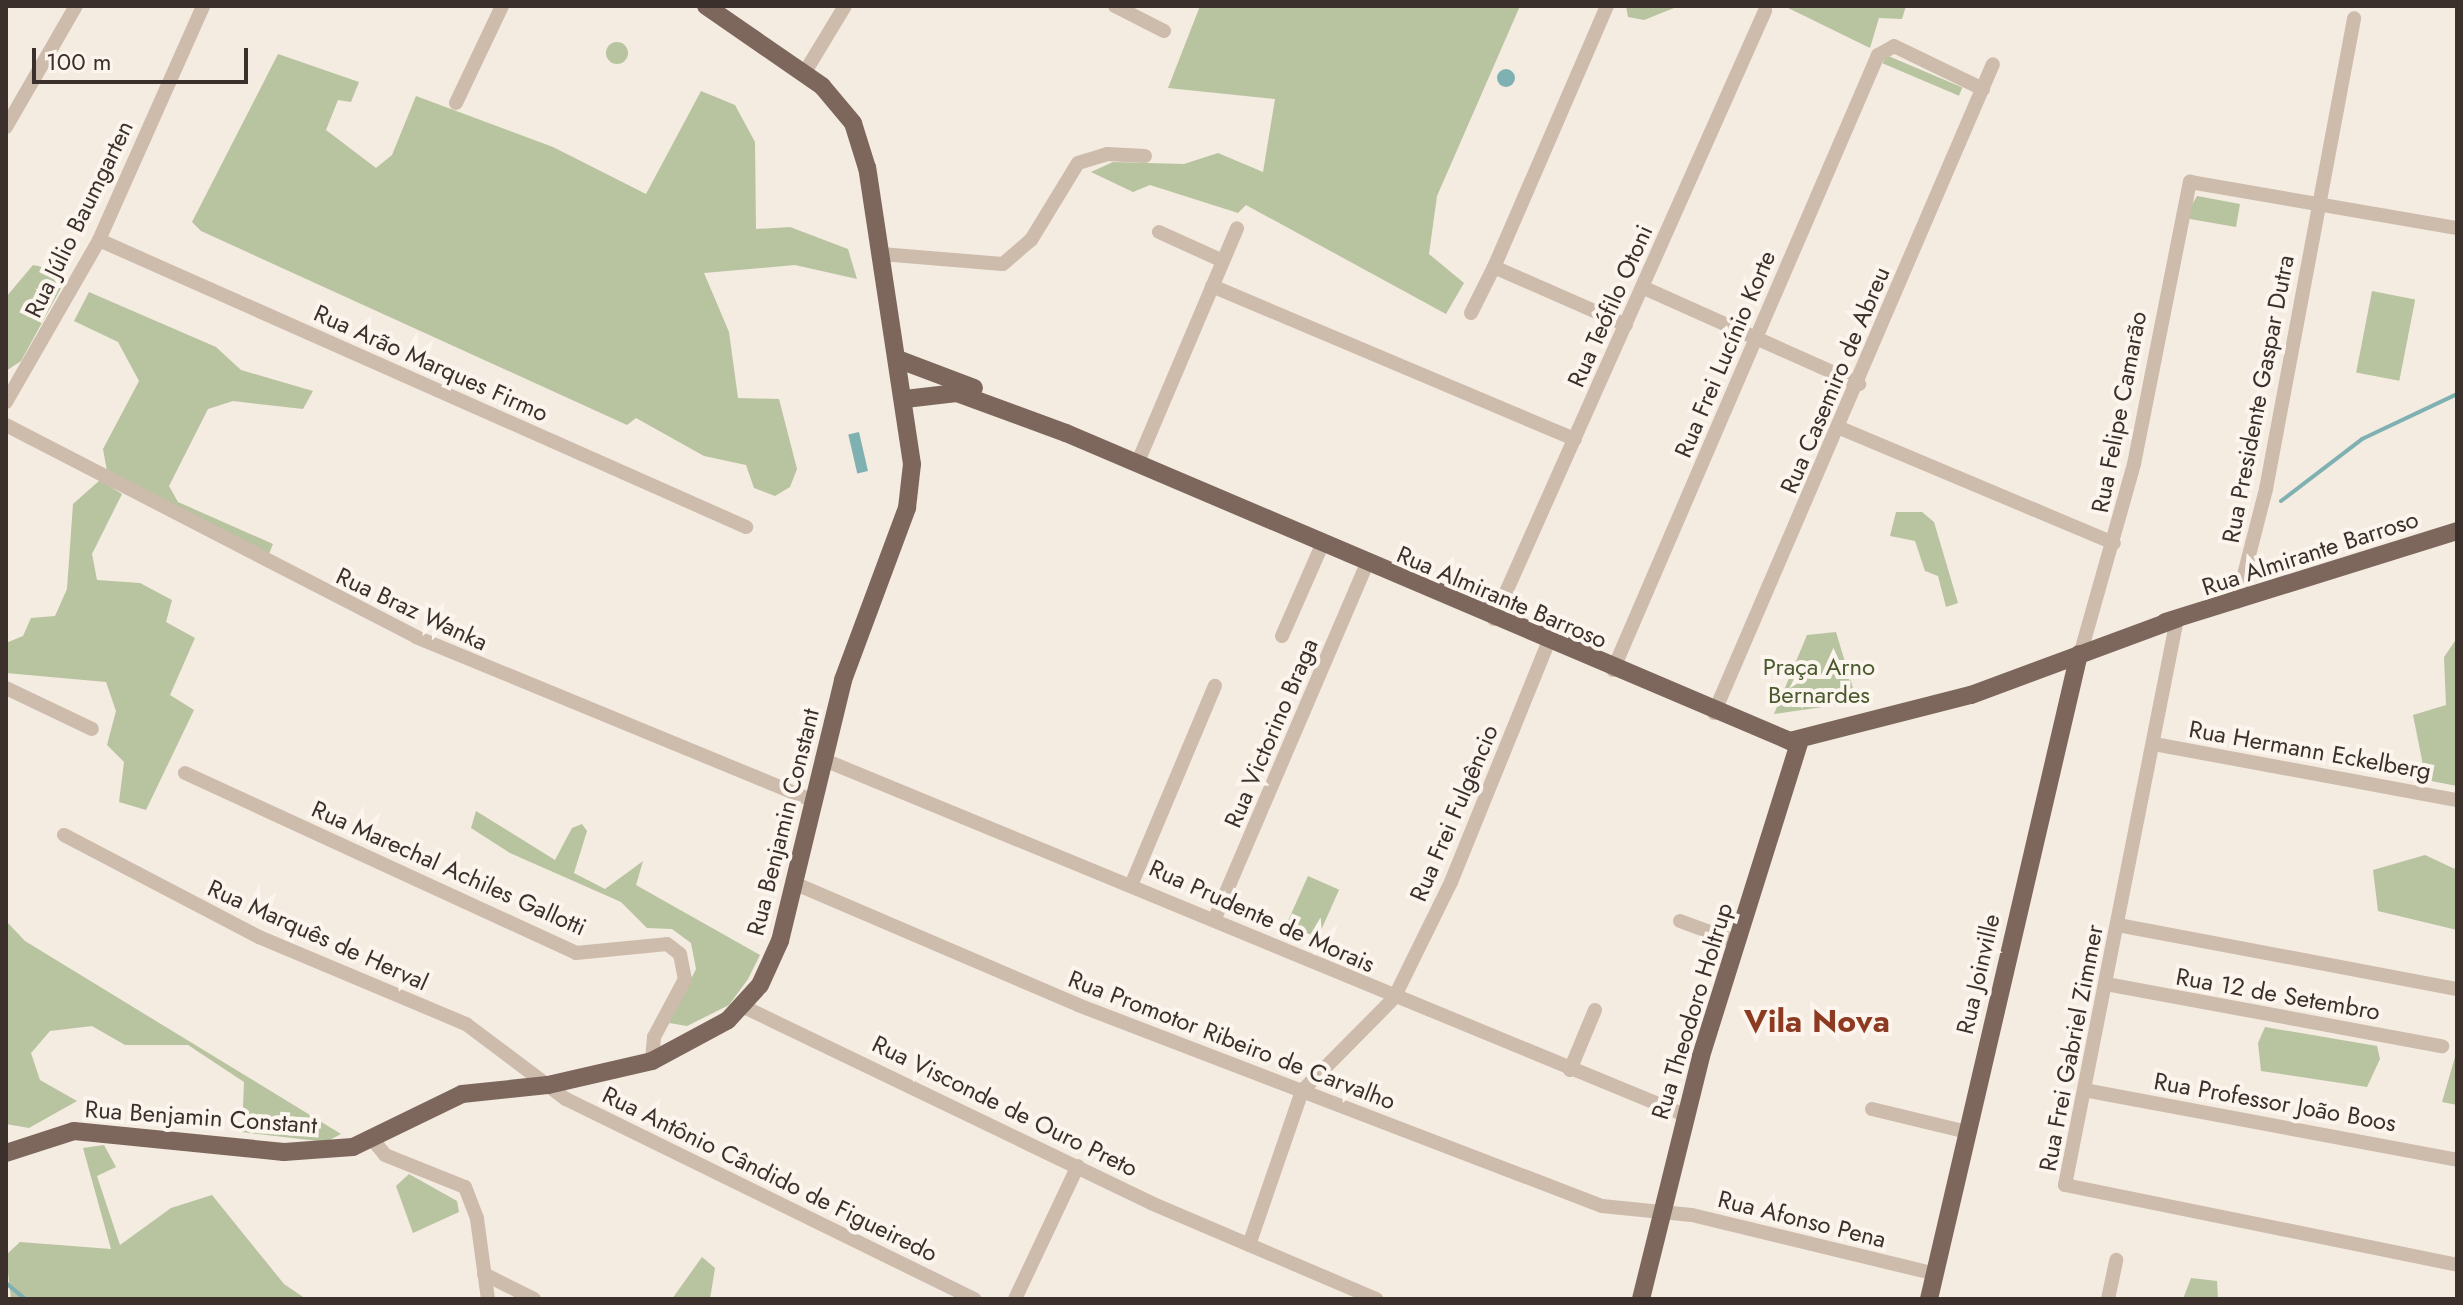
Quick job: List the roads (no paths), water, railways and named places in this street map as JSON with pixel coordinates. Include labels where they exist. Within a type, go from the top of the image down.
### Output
[{"type":"main road","name":"Rua Benjamin Constant","points":[[6,1153],[74,1131],[284,1152],[373,1140],[462,1094],[548,1085],[652,1061],[710,1032],[742,1006],[770,966],[796,884],[822,759],[860,622],[910,495],[905,399],[857,133],[835,98],[805,72],[706,6]]},
{"type":"main road","name":"Rua Almirante Barroso","points":[[900,360],[1028,410],[1066,433]]},
{"type":"main road","name":"Rua Almirante Barroso","points":[[905,399],[957,393],[1066,433],[1714,713],[1800,741],[1928,704],[2177,619],[2457,531]]},
{"type":"main road","name":"Rua Joinville","points":[[1929,1299],[2079,654]]},
{"type":"main road","name":"Rua Theodoro Holtrup","points":[[1641,1299],[1659,1212],[1685,1115],[1800,741]]},
{"type":"street","points":[[6,127],[76,6]]},
{"type":"street","name":"Rua Júlio Baumgarten","points":[[6,402],[99,240],[203,6]]},
{"type":"street","points":[[456,103],[502,6]]},
{"type":"street","points":[[805,72],[845,6]]},
{"type":"street","points":[[1115,6],[1164,31]]},
{"type":"street","points":[[1471,313],[1607,6]]},
{"type":"street","name":"Rua Teófilo Otoni","points":[[1494,619],[1765,11]]},
{"type":"street","name":"Rua Presidente Gaspar Dutra","points":[[2237,602],[2320,203],[2354,18]]},
{"type":"street","name":"Rua Frei Lucínio Korte","points":[[1613,670],[1878,55],[1894,46],[1983,89]]},
{"type":"street","name":"Rua Casemiro de Abreu","points":[[1714,713],[1859,384],[1993,64]]},
{"type":"street","points":[[881,254],[1003,264],[1031,240],[1078,163],[1107,154],[1145,156]]},
{"type":"street","name":"Rua Felipe Camarão","points":[[2079,654],[2114,543],[2190,182],[2320,203]]},
{"type":"street","points":[[2320,203],[2457,228]]},
{"type":"street","points":[[1137,464],[1237,228]]},
{"type":"street","points":[[1159,232],[1223,261]]},
{"type":"street","name":"Rua Arão Marques Firmo","points":[[99,240],[746,527]]},
{"type":"street","points":[[1494,267],[1626,325]]},
{"type":"street","points":[[1212,286],[1575,439]]},
{"type":"street","points":[[1642,287],[1859,384]]},
{"type":"street","name":"Rua Braz Wanka","points":[[6,425],[416,637],[813,801]]},
{"type":"street","points":[[1840,428],[2114,543]]},
{"type":"street","points":[[1282,636],[1322,545]]},
{"type":"street","name":"Rua Victorino Braga","points":[[1215,918],[1367,564]]},
{"type":"street","name":"Rua Frei Gabriel Zimmer","points":[[2177,619],[2084,1090],[2069,1190],[2457,1265]]},
{"type":"street","name":"Rua Frei Fulgêncio","points":[[1302,1091],[1394,998],[1451,882],[1548,643]]},
{"type":"street","points":[[1132,883],[1215,686]]},
{"type":"street","points":[[6,688],[92,729]]},
{"type":"street","name":"Rua Hermann Eckelberg","points":[[2154,744],[2457,800]]},
{"type":"street","name":"Rua Prudente de Morais","points":[[822,759],[1132,883],[1394,998],[1685,1115]]},
{"type":"street","name":"Rua Marechal Achiles Gallotti","points":[[185,773],[576,953],[667,944],[680,954],[685,979],[654,1037],[652,1061]]},
{"type":"street","name":"Rua Marquês de Herval","points":[[64,835],[259,937],[466,1024],[548,1085]]},
{"type":"street","name":"Rua Promotor Ribeiro de Carvalho","points":[[796,884],[1302,1091],[1602,1206],[1659,1212]]},
{"type":"street","points":[[1680,921],[1737,942]]},
{"type":"street","points":[[2118,925],[2457,989]]},
{"type":"street","name":"Rua 12 de Setembro","points":[[2106,984],[2442,1046]]},
{"type":"street","name":"Rua Visconde de Ouro Preto","points":[[742,1006],[1078,1166],[1249,1245],[1376,1299]]},
{"type":"street","points":[[1570,1070],[1595,1010]]},
{"type":"street","name":"Rua Antônio Cândido de Figueiredo","points":[[548,1085],[975,1299]]},
{"type":"street","name":"Rua Professor João Boos","points":[[2084,1090],[2457,1160]]},
{"type":"street","points":[[1249,1245],[1302,1091]]},
{"type":"street","points":[[1872,1109],[1967,1132]]},
{"type":"street","points":[[373,1140],[385,1155],[465,1187],[477,1219],[488,1299]]},
{"type":"street","points":[[1015,1299],[1078,1166]]},
{"type":"street","name":"Rua Afonso Pena","points":[[1659,1212],[1935,1274]]},
{"type":"street","points":[[2108,1299],[2116,1260]]},
{"type":"street","points":[[484,1274],[534,1299]]},
{"type":"water","points":[[1506,69],[1515,78],[1506,87],[1497,78]]},
{"type":"water","points":[[859,432],[868,471],[857,473],[848,434]]},
{"type":"waterway","points":[[2281,501],[2362,439],[2457,394]]},
{"type":"waterway","points":[[6,1283],[25,1299]]},
{"type":"district","name":"Vila Nova","points":[[1817,1021]]},
{"type":"park label","name":"Praça Arno Bernardes","points":[[1819,681]]}]
